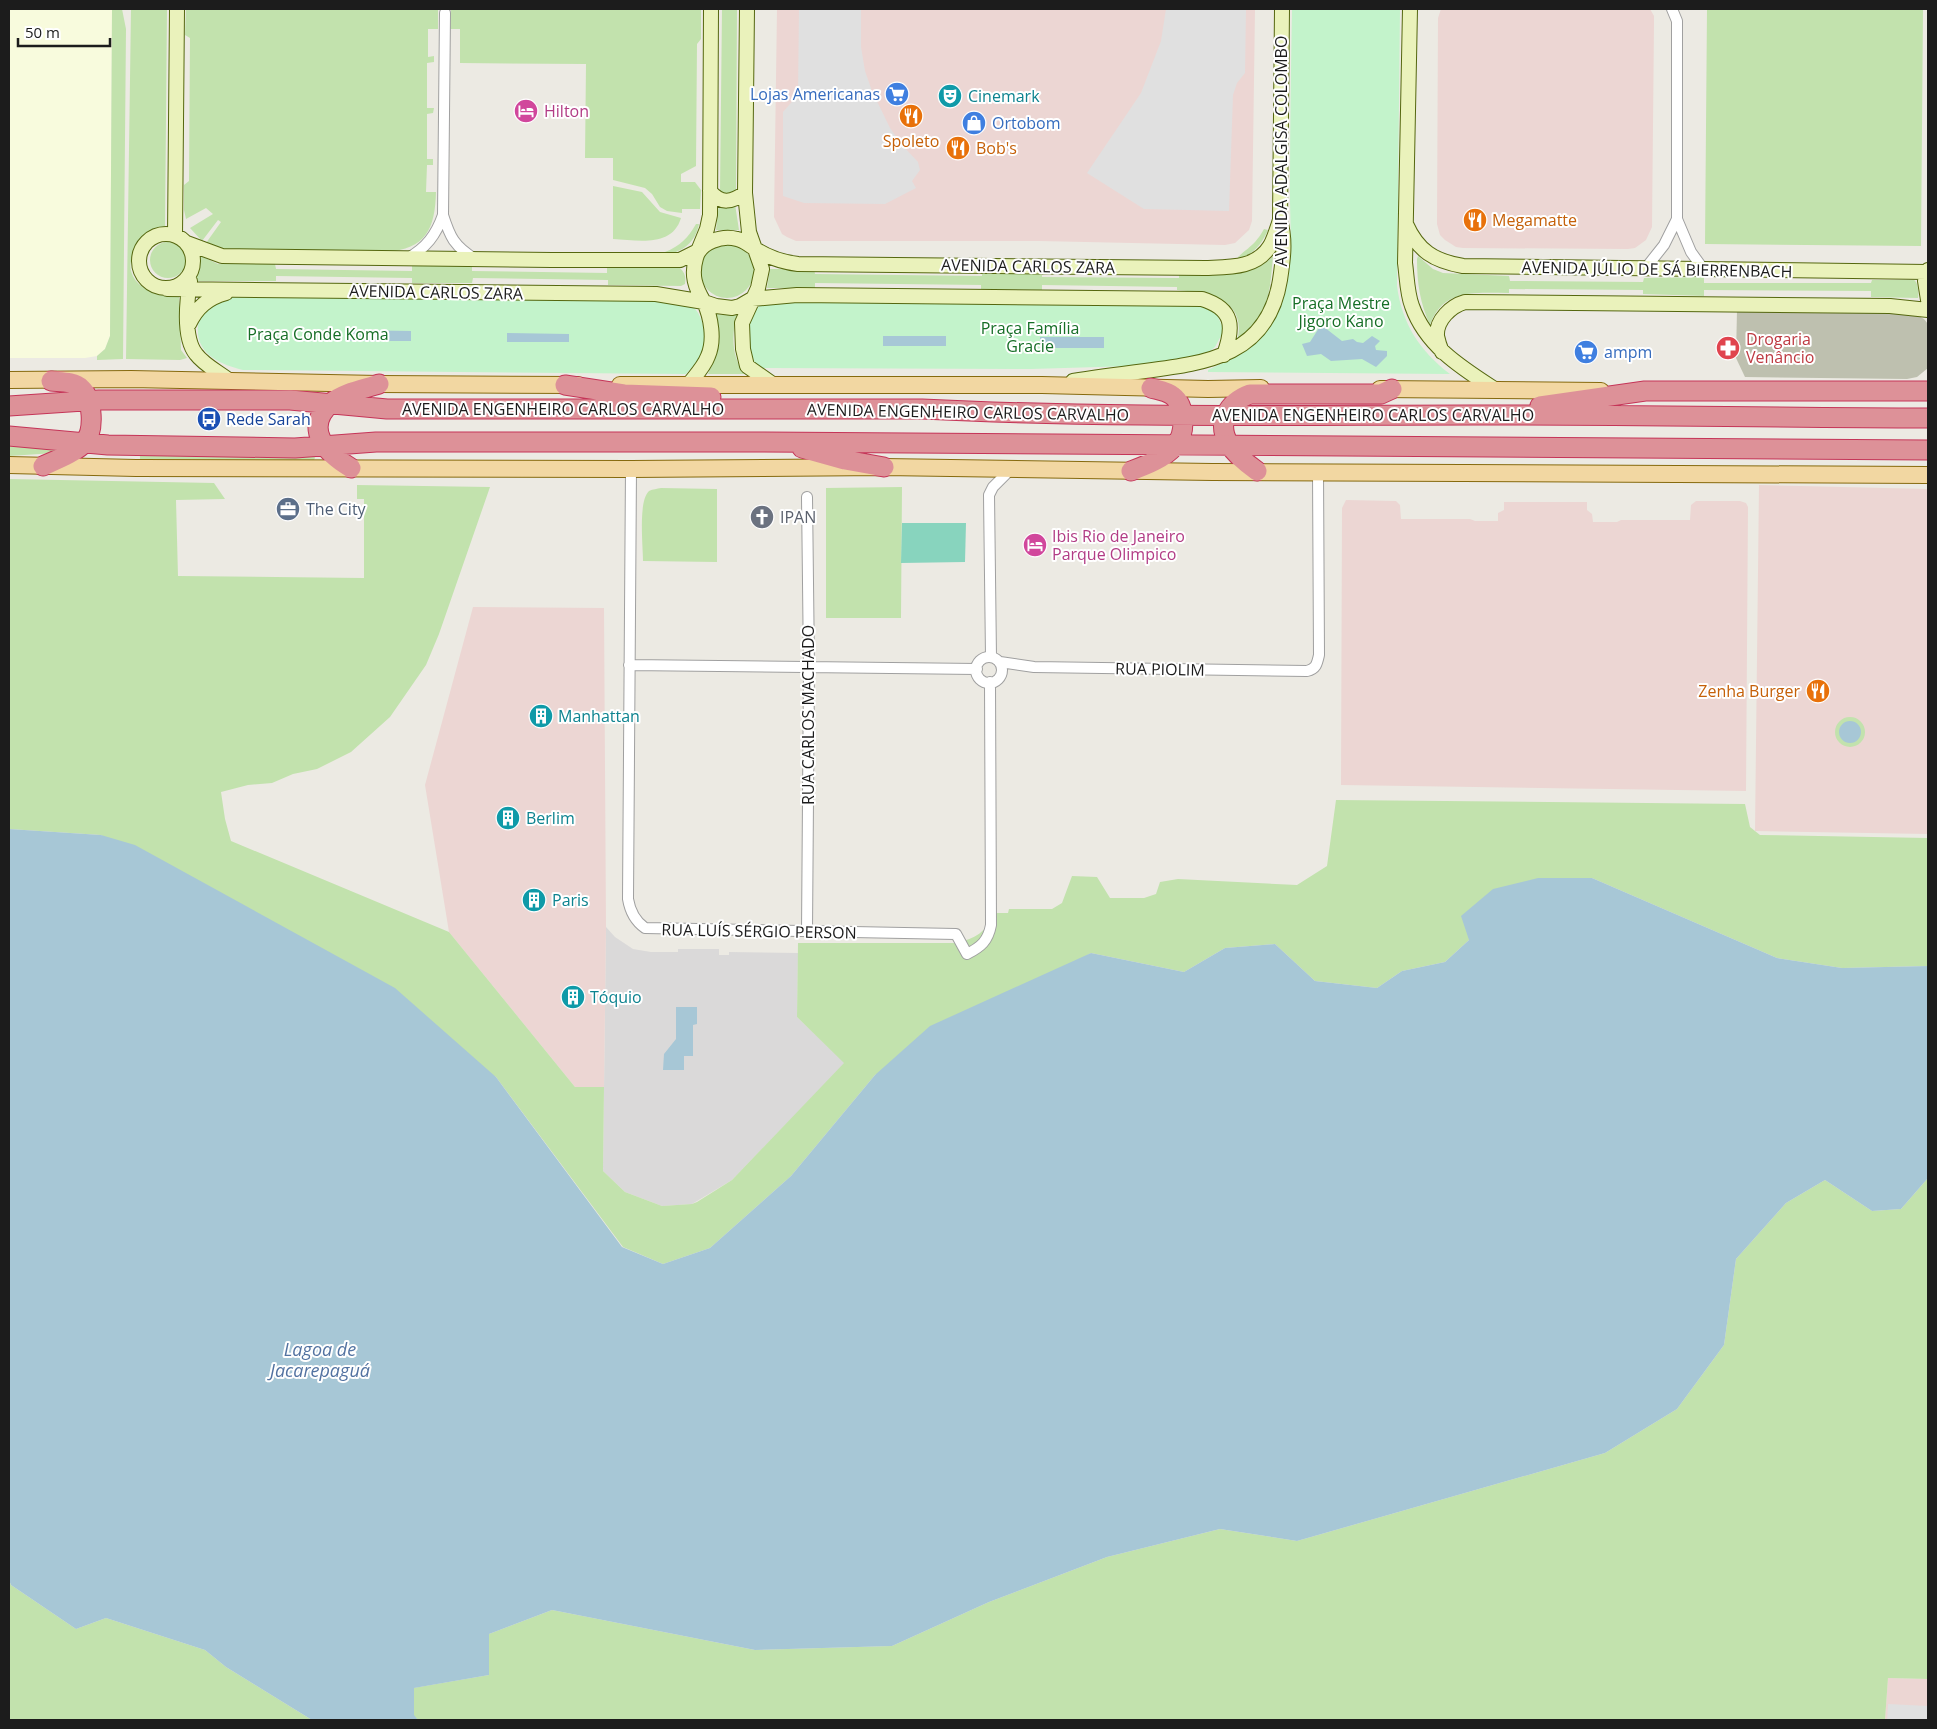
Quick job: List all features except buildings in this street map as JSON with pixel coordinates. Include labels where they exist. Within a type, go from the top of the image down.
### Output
[{"type":"highway","points":[[43,466],[84,443],[90,433],[91,423],[89,401],[82,388],[76,385],[51,381]]},
{"type":"highway","points":[[351,468],[339,461],[324,446],[319,436],[320,418],[331,403],[379,384]]},
{"type":"highway","points":[[565,386],[624,394],[899,404],[922,409]]},
{"type":"highway","points":[[1131,471],[1155,460],[1177,444],[1181,435],[1182,415],[1178,401],[1173,396],[1151,388]]},
{"type":"highway","points":[[1257,471],[1246,463],[1229,444],[1224,430],[1226,416],[1233,403],[1239,398],[1250,394],[1381,394],[1392,389]]},
{"type":"highway","points":[[1477,415],[1645,391]]},
{"type":"highway","name":"AVENIDA ENGENHEIRO CARLOS CARVALHO","points":[[1645,391],[1928,391]]},
{"type":"highway","points":[[1824,391],[1840,400],[1849,402],[1873,402],[1928,410]]},
{"type":"highway","name":"AVENIDA ENGENHEIRO CARLOS CARVALHO","points":[[9,406],[89,401],[290,400],[387,409],[922,409],[995,413],[1226,416],[1477,415],[1928,418]]},
{"type":"highway","name":"AVENIDA ENGENHEIRO CARLOS CARVALHO","points":[[9,436],[108,445],[295,448],[376,442],[764,442],[1928,450]]},
{"type":"highway","points":[[764,442],[795,446],[845,460],[884,467]]},
{"type":"main road","name":"AVENIDA ENGENHEIRO CARLOS CARVALHO","points":[[9,380],[131,379],[565,386],[1042,386],[1645,391]]},
{"type":"main road","points":[[9,465],[631,470],[884,467],[1131,471],[1928,475]]},
{"type":"street","points":[[177,9],[181,239],[194,257],[189,290],[188,327],[190,342],[196,354],[230,381]]},
{"type":"street","points":[[747,9],[745,193],[749,232],[762,268],[761,278],[742,323],[744,357],[747,366],[774,385]]},
{"type":"street","name":"AVENIDA ADALGISA COLOMBO","points":[[1042,386],[1179,366],[1224,355],[1251,339],[1263,326],[1272,309],[1279,288],[1283,262],[1284,236],[1280,220],[1282,9]]},
{"type":"street","points":[[1410,9],[1405,264],[1412,304],[1423,328],[1442,352],[1496,390]]},
{"type":"street","points":[[1672,9],[1677,21]]},
{"type":"street","points":[[1682,9],[1677,21],[1677,219],[1691,252],[1704,270]]},
{"type":"street","points":[[408,259],[433,238],[442,215],[445,10]]},
{"type":"street","points":[[688,385],[704,365],[710,352],[711,336],[709,313],[694,283],[693,268],[710,215],[710,11]]},
{"type":"street","points":[[710,191],[714,196],[726,202],[733,201],[745,193]]},
{"type":"street","points":[[442,215],[450,236],[455,243],[475,259]]},
{"type":"street","points":[[1644,269],[1664,245],[1677,219]]},
{"type":"street","name":"AVENIDA CARLOS ZARA","points":[[754,249],[785,262],[798,264],[1205,268],[1251,264],[1270,247],[1280,220]]},
{"type":"street","name":"AVENIDA JÚLIO DE SÁ BIERRENBACH","points":[[1406,224],[1413,240],[1434,258],[1450,264],[1463,266],[1928,271]]},
{"type":"street","points":[[181,239],[166,234],[150,239],[140,253],[140,270],[150,284],[166,289],[181,285],[191,274]]},
{"type":"street","points":[[698,251],[712,241],[725,237],[744,241],[754,249]]},
{"type":"street","name":"AVENIDA CARLOS ZARA","points":[[181,239],[222,256],[656,261],[680,260],[698,251]]},
{"type":"street","points":[[1928,271],[1925,290],[1928,300]]},
{"type":"street","name":"AVENIDA CARLOS ZARA","points":[[166,289],[656,294],[704,302]]},
{"type":"street","points":[[188,327],[201,305],[213,297],[237,290]]},
{"type":"street","name":"AVENIDA CARLOS ZARA","points":[[752,299],[797,295],[1202,299],[1216,303],[1227,314],[1230,338],[1224,355]]},
{"type":"street","points":[[704,302],[732,308],[752,299]]},
{"type":"street","name":"AVENIDA JÚLIO DE SÁ BIERRENBACH","points":[[1442,352],[1437,336],[1440,322],[1448,311],[1456,305],[1465,302],[1890,306],[1928,310]]},
{"type":"street","points":[[1905,391],[1928,380]]},
{"type":"street","points":[[995,660],[981,660],[977,669],[980,678],[990,682],[997,680],[1002,667],[995,660],[990,495],[992,487],[1011,469]]},
{"type":"street","name":"RUA LUÍS SÉRGIO PERSON","points":[[631,470],[628,899],[629,908],[635,919],[645,928],[650,930],[956,934],[967,954],[982,945],[991,925],[990,682]]},
{"type":"street","name":"RUA PIOLIM","points":[[995,660],[1034,668],[1307,671],[1313,669],[1317,663],[1318,472]]},
{"type":"street","name":"RUA CARLOS MACHADO","points":[[807,497],[809,667],[807,932]]},
{"type":"street","points":[[629,665],[977,669]]},
{"type":"shaded area","points":[[9,9],[112,9],[110,336],[105,349],[97,356],[85,358],[9,358]]},
{"type":"shaded area","points":[[777,9],[1255,9],[1252,221],[1249,230],[1235,243],[1225,245],[1039,241],[796,241],[787,237],[782,234],[774,217]]},
{"type":"shaded area","points":[[799,9],[861,9],[861,47],[865,71],[872,91],[890,128],[902,145],[918,162],[920,170],[912,181],[916,188],[885,204],[804,203],[783,196],[783,112],[798,95]]},
{"type":"shaded area","points":[[1166,9],[1246,9],[1245,73],[1237,83],[1233,95],[1229,211],[1144,209],[1087,173],[1141,93],[1161,41]]},
{"type":"shaded area","points":[[1441,9],[1650,9],[1654,16],[1652,227],[1646,240],[1635,248],[1628,249],[1463,248],[1456,247],[1440,235],[1437,224],[1438,18]]},
{"type":"shaded area","points":[[1737,310],[1905,313],[1917,315],[1928,324],[1928,368],[1917,377],[1907,379],[1745,377],[1736,358]]},
{"type":"shaded area","points":[[1759,485],[1928,489],[1928,834],[1755,831]]},
{"type":"shaded area","points":[[1346,500],[1396,501],[1400,505],[1401,519],[1470,519],[1475,521],[1498,521],[1498,513],[1504,510],[1504,502],[1587,502],[1587,510],[1592,514],[1593,522],[1690,520],[1691,505],[1696,501],[1740,501],[1746,503],[1748,507],[1746,791],[1341,785],[1342,508]]},
{"type":"shaded area","points":[[473,607],[604,608],[606,927],[604,1087],[575,1087],[449,932],[425,785]]},
{"type":"shaded area","points":[[606,927],[615,937],[633,949],[651,952],[678,952],[678,949],[719,949],[719,955],[729,955],[729,952],[798,953],[797,1017],[845,1063],[732,1180],[692,1204],[662,1206],[625,1192],[603,1171]]},
{"type":"shaded area","points":[[1888,1678],[1928,1679],[1928,1720],[1885,1720]]},
{"type":"shaded area","points":[[1888,1704],[1928,1706],[1928,1720],[1887,1720]]},
{"type":"green space","points":[[112,9],[122,9],[126,29],[123,359],[97,360],[97,356],[105,349],[110,336]]},
{"type":"green space","points":[[131,9],[167,9],[165,229],[144,241],[132,258],[131,267],[133,276],[140,285],[162,295],[179,296],[181,350],[187,358],[180,360],[126,359]]},
{"type":"green space","points":[[186,9],[438,9],[438,29],[428,29],[428,57],[434,56],[434,62],[427,63],[427,108],[434,108],[433,113],[427,114],[427,159],[433,159],[433,165],[427,165],[426,192],[436,192],[433,217],[426,235],[411,247],[386,252],[227,251],[206,243],[221,222],[218,220],[202,241],[190,228],[213,214],[206,208],[186,219],[184,210],[184,185],[189,181],[190,38],[185,35]]},
{"type":"green space","points":[[451,9],[701,9],[701,39],[697,44],[696,166],[681,174],[681,182],[695,182],[701,190],[700,209],[682,209],[682,213],[667,211],[660,207],[652,194],[645,188],[613,180],[613,158],[585,158],[586,64],[460,63],[460,29],[450,29]]},
{"type":"green space","points":[[722,9],[737,9],[736,190],[732,194],[722,194],[720,191]]},
{"type":"green space","name":"Praça Mestre Jigoro Kano","points":[[1292,9],[1400,9],[1397,286],[1403,313],[1414,336],[1430,356],[1450,374],[1208,372],[1208,370],[1247,348],[1264,333],[1277,314],[1287,284],[1291,250]]},
{"type":"green space","points":[[1707,9],[1923,9],[1921,246],[1705,244]]},
{"type":"green space","points":[[613,186],[642,192],[660,212],[681,218],[676,228],[670,234],[653,240],[613,239]]},
{"type":"green space","points":[[719,203],[735,204],[739,230],[716,230]]},
{"type":"green space","points":[[696,224],[699,224],[695,236],[687,246],[677,252],[664,255],[665,252],[683,241]]},
{"type":"green space","points":[[1264,229],[1268,230],[1257,248],[1244,257],[1239,258],[1255,242]]},
{"type":"green space","points":[[168,242],[175,243],[181,247],[185,253],[185,267],[181,273],[175,277],[168,278],[161,277],[155,273],[151,267],[150,260],[151,253],[155,247],[161,243]]},
{"type":"green space","points":[[722,244],[732,244],[742,248],[750,256],[754,271],[750,286],[742,294],[732,298],[722,298],[712,294],[704,286],[700,276],[700,266],[704,256],[712,248]]},
{"type":"green space","points":[[199,255],[218,264],[275,264],[276,269],[412,271],[412,265],[472,266],[472,271],[607,273],[607,267],[680,268],[684,273],[685,284],[681,286],[608,285],[608,280],[473,278],[472,283],[412,283],[412,278],[276,276],[276,281],[192,281],[197,276]]},
{"type":"green space","points":[[1273,256],[1269,294],[1266,303],[1256,321],[1237,341],[1239,327],[1237,316],[1231,307],[1213,296],[1177,290],[1177,287],[1042,285],[1042,290],[981,289],[981,285],[815,283],[815,288],[767,288],[770,269],[814,269],[815,274],[982,276],[982,271],[1042,272],[1042,277],[1179,278],[1179,272],[1229,274],[1242,272],[1264,264]]},
{"type":"green space","points":[[1418,256],[1433,269],[1443,273],[1509,276],[1510,281],[1643,282],[1644,278],[1704,277],[1704,283],[1871,283],[1872,280],[1914,280],[1917,285],[1918,298],[1871,297],[1871,291],[1704,290],[1704,296],[1643,294],[1643,290],[1509,289],[1509,293],[1472,293],[1452,299],[1443,304],[1430,325],[1418,285]]},
{"type":"green space","name":"Praça Conde Koma","points":[[225,296],[676,301],[692,306],[697,312],[700,316],[705,339],[702,353],[686,374],[243,370],[226,365],[211,357],[205,351],[198,336],[198,324],[203,312],[210,305]]},
{"type":"green space","name":"Praça Família Gracie","points":[[767,302],[1201,305],[1216,312],[1222,326],[1222,334],[1215,347],[1208,353],[1165,365],[1031,369],[760,368],[750,352],[747,332],[753,313],[759,306]]},
{"type":"green space","points":[[714,313],[722,315],[738,313],[733,336],[734,345],[740,368],[745,374],[708,374],[716,351]]},
{"type":"green space","points":[[9,445],[57,449],[55,453],[9,456]]},
{"type":"green space","points":[[140,454],[314,455],[315,458],[314,460],[140,459]]},
{"type":"green space","points":[[9,479],[214,483],[225,499],[176,500],[178,576],[364,578],[364,499],[357,499],[357,485],[490,487],[439,634],[426,665],[390,717],[351,752],[317,769],[293,774],[272,783],[248,785],[221,792],[225,819],[231,841],[449,932],[575,1087],[604,1087],[603,1171],[625,1192],[662,1206],[692,1204],[732,1180],[844,1063],[797,1017],[798,943],[955,943],[979,934],[996,913],[1008,913],[1009,909],[1052,909],[1062,903],[1072,876],[1097,877],[1110,898],[1144,898],[1156,894],[1160,882],[1178,879],[1297,885],[1327,866],[1336,800],[1745,804],[1750,827],[1760,835],[1928,838],[1928,966],[1842,968],[1777,958],[1592,878],[1469,940],[1445,962],[1402,971],[1377,988],[1315,981],[1275,944],[1225,948],[1184,972],[1091,953],[875,1075],[791,1176],[710,1248],[663,1264],[623,1247],[496,1077],[101,835],[9,829]]},
{"type":"green space","points":[[902,487],[901,618],[826,618],[826,488]]},
{"type":"green space","points":[[661,488],[717,489],[717,562],[643,561],[643,504],[649,491]]},
{"type":"green space","points":[[902,523],[966,523],[965,562],[901,563]]},
{"type":"green space","points":[[1850,717],[1861,721],[1865,732],[1861,743],[1850,747],[1839,743],[1835,732],[1839,721]]},
{"type":"green space","points":[[1928,1178],[1928,1679],[1888,1678],[1885,1720],[418,1720],[414,1716],[413,1688],[489,1675],[489,1634],[552,1610],[755,1650],[892,1646],[989,1602],[1107,1557],[1220,1529],[1297,1541],[1605,1453],[1677,1409],[1724,1345],[1736,1259],[1786,1203],[1825,1180],[1872,1211],[1901,1209]]},
{"type":"green space","points":[[9,1580],[11,1585],[76,1629],[106,1618],[205,1650],[226,1667],[312,1720],[9,1720]]},
{"type":"water","points":[[1324,327],[1342,341],[1353,339],[1363,343],[1372,336],[1380,341],[1375,346],[1376,350],[1387,351],[1387,356],[1376,367],[1362,359],[1331,361],[1321,354],[1307,356],[1302,344],[1310,342],[1319,328]]},
{"type":"water","points":[[349,330],[411,331],[411,341],[349,341]]},
{"type":"water","points":[[507,333],[569,334],[569,342],[507,342]]},
{"type":"water","points":[[883,336],[946,336],[946,346],[883,346]]},
{"type":"water","points":[[1040,337],[1104,337],[1104,348],[1040,348]]},
{"type":"water","points":[[1850,721],[1860,728],[1861,732],[1854,742],[1850,743],[1840,736],[1839,732],[1846,722]]},
{"type":"water","name":"Lagoa de Jacarepaguá","points":[[9,829],[101,835],[135,845],[395,988],[496,1077],[622,1247],[663,1264],[710,1248],[791,1176],[875,1075],[930,1026],[1091,953],[1184,972],[1225,948],[1275,944],[1315,981],[1377,988],[1402,971],[1445,962],[1469,940],[1461,916],[1493,889],[1538,878],[1592,878],[1777,958],[1842,968],[1928,966],[1928,1178],[1901,1209],[1872,1211],[1825,1180],[1786,1203],[1736,1259],[1724,1345],[1677,1409],[1605,1453],[1297,1541],[1220,1529],[1107,1557],[989,1602],[892,1646],[755,1650],[552,1610],[489,1634],[489,1675],[414,1688],[414,1715],[418,1720],[312,1720],[226,1667],[205,1650],[106,1618],[76,1629],[11,1585],[9,1580]]},
{"type":"water","points":[[676,1007],[697,1007],[697,1024],[693,1025],[693,1056],[684,1056],[684,1070],[663,1070],[664,1054],[676,1039]]},
{"type":"place","name":"Lojas Americanas","points":[[897,94]]},
{"type":"place","name":"Cinemark","points":[[950,96]]},
{"type":"place","name":"Hilton","points":[[526,111]]},
{"type":"place","name":"Spoleto","points":[[911,116]]},
{"type":"place","name":"Ortobom","points":[[974,123]]},
{"type":"place","name":"Bob's","points":[[958,148]]},
{"type":"place","name":"Megamatte","points":[[1475,220]]},
{"type":"place","name":"Drogaria Venâncio","points":[[1728,348]]},
{"type":"place","name":"ampm","points":[[1586,352]]},
{"type":"place","name":"Rede Sarah","points":[[209,419]]},
{"type":"place","name":"The City","points":[[288,509]]},
{"type":"place","name":"IPAN","points":[[762,517]]},
{"type":"place","name":"Ibis Rio de Janeiro Parque Olimpico","points":[[1035,545]]},
{"type":"place","name":"Zenha Burger","points":[[1818,691]]},
{"type":"place","name":"Manhattan","points":[[541,716]]},
{"type":"place","name":"Berlim","points":[[508,818]]},
{"type":"place","name":"Paris","points":[[534,900]]},
{"type":"place","name":"Tóquio","points":[[573,997]]}]
